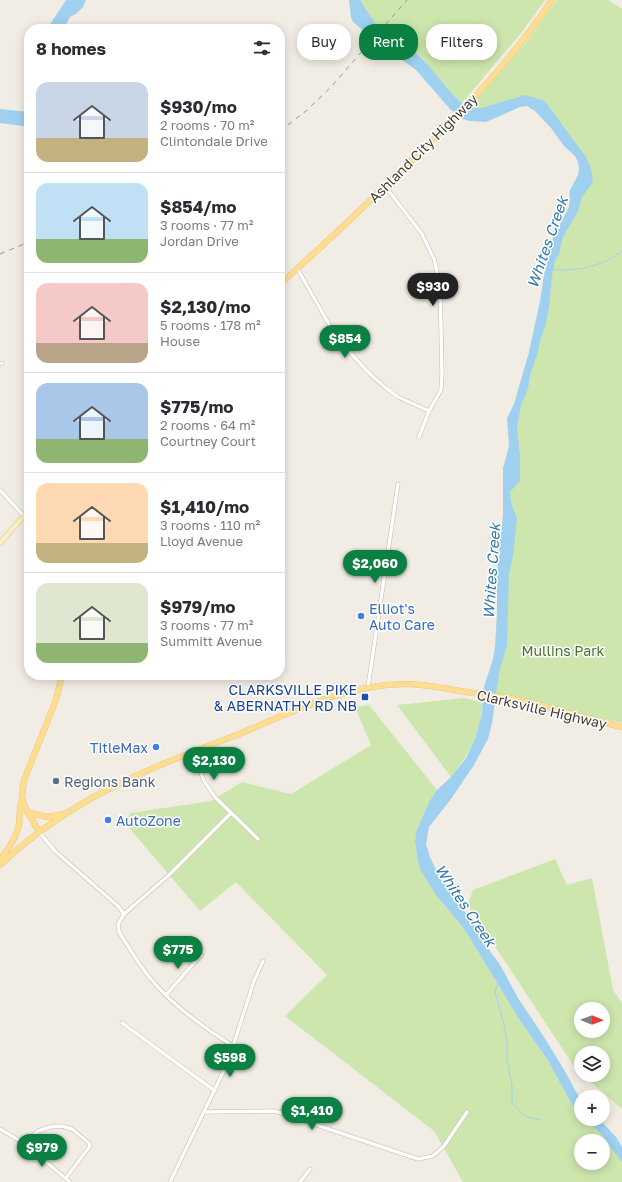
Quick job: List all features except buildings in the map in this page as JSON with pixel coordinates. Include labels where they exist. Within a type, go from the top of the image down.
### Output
[{"type":"main road","name":"Ashland City Highway","points":[[285,279],[385,186],[474,99],[552,0]]},
{"type":"main road","points":[[0,860],[16,835],[24,780],[56,700],[61,680]]},
{"type":"main road","name":"Clarksville Highway","points":[[0,865],[39,832],[117,784],[329,697],[368,687],[411,684],[434,686],[514,699],[622,727]]},
{"type":"main road","points":[[22,797],[27,812],[39,832]]},
{"type":"main road","points":[[27,812],[47,816],[66,814]]},
{"type":"street","points":[[385,186],[422,234],[434,259],[440,284],[441,390],[429,411],[419,437]]},
{"type":"street","points":[[297,268],[342,345],[386,388],[398,397],[429,411]]},
{"type":"street","points":[[368,687],[398,484]]},
{"type":"street","points":[[0,490],[24,516],[0,543]]},
{"type":"street","points":[[193,752],[204,781],[215,797],[258,839]]},
{"type":"street","points":[[231,812],[169,875],[124,914],[118,924],[119,932],[150,978],[166,995],[212,1034],[233,1046]]},
{"type":"street","points":[[39,832],[56,852],[118,906],[124,914]]},
{"type":"street","points":[[166,995],[201,955]]},
{"type":"street","points":[[171,1182],[228,1062],[254,982],[263,961]]},
{"type":"street","points":[[122,1023],[214,1091]]},
{"type":"street","points":[[205,1112],[275,1111],[418,1159],[433,1156],[444,1146],[467,1112]]},
{"type":"street","points":[[0,1129],[25,1144],[68,1181],[90,1146],[72,1129],[62,1126],[50,1127],[35,1133],[25,1144]]},
{"type":"street","points":[[300,1182],[310,1169]]},
{"type":"green space","points":[[360,0],[545,0],[522,32],[462,103],[452,94],[418,54],[418,24],[375,23]]},
{"type":"green space","name":"Mullins Park","points":[[557,0],[608,0],[622,9],[622,723],[493,694],[515,418],[552,263],[562,233],[579,197],[583,160],[523,98],[485,111],[469,108],[525,44]]},
{"type":"green space","points":[[464,698],[482,702],[482,713],[477,733],[469,751],[451,777],[397,705]]},
{"type":"green space","points":[[369,705],[437,790],[429,802],[416,832],[415,841],[421,871],[435,894],[462,926],[519,1019],[547,1059],[574,1106],[574,1126],[593,1126],[601,1134],[574,1134],[574,1170],[610,1170],[610,1143],[622,1155],[622,1182],[463,1182],[434,1131],[285,1016],[327,975],[236,882],[200,911],[125,823],[130,813],[211,801],[242,782],[291,794],[371,745],[355,707]]},
{"type":"green space","points":[[555,859],[567,885],[592,878],[613,990],[622,1003],[622,1109],[610,1099],[610,1090],[600,1090],[591,1082],[610,1082],[610,1046],[574,1046],[574,1066],[468,905],[473,890]]},
{"type":"water","points":[[66,0],[86,0],[83,7],[76,14],[70,17],[66,24],[50,24]]},
{"type":"water","points":[[349,0],[360,0],[375,23],[378,24],[359,24],[359,27],[353,22]]},
{"type":"water","points":[[418,55],[452,94],[463,104],[472,108],[482,108],[525,95],[542,100],[547,104],[586,157],[591,169],[593,182],[582,197],[578,211],[563,237],[559,254],[555,260],[545,327],[530,375],[528,389],[521,405],[517,428],[520,455],[520,481],[510,492],[511,502],[517,519],[513,556],[509,574],[507,645],[499,673],[492,723],[488,739],[474,765],[451,799],[429,827],[426,844],[439,876],[475,926],[499,963],[518,998],[566,1073],[575,1090],[574,1106],[547,1059],[519,1019],[462,926],[435,894],[421,871],[415,841],[416,832],[429,802],[437,790],[451,777],[466,758],[476,736],[482,714],[483,690],[493,659],[495,647],[497,572],[503,515],[503,468],[509,446],[507,418],[514,404],[529,352],[553,238],[569,207],[570,190],[578,175],[578,162],[575,156],[564,146],[551,128],[535,111],[527,106],[520,107],[486,122],[462,119],[450,109],[416,70],[402,60],[418,60]]},
{"type":"water","points":[[0,109],[24,111],[24,126],[0,123]]},
{"type":"water","points":[[593,1126],[606,1126],[616,1137],[622,1147],[622,1162],[610,1146],[610,1134],[601,1134]]},
{"type":"waterway","name":"Whites Creek","points":[[553,269],[570,270],[589,267],[599,264],[622,251]]},
{"type":"waterway","points":[[498,982],[495,992],[504,1025],[507,1043],[507,1060],[512,1085],[512,1103],[525,1116],[540,1120]]},
{"type":"railway","points":[[285,127],[306,111],[331,87],[407,0]]},
{"type":"railway","points":[[0,254],[24,244]]},
{"type":"place","name":"Elliot's Auto Care","points":[[361,616]]},
{"type":"place","name":"CLARKSVILLE PIKE & ABERNATHY RD NB","points":[[365,697]]},
{"type":"place","name":"TitleMax","points":[[156,747]]},
{"type":"place","name":"Regions Bank","points":[[56,781]]},
{"type":"place","name":"AutoZone","points":[[108,820]]}]
